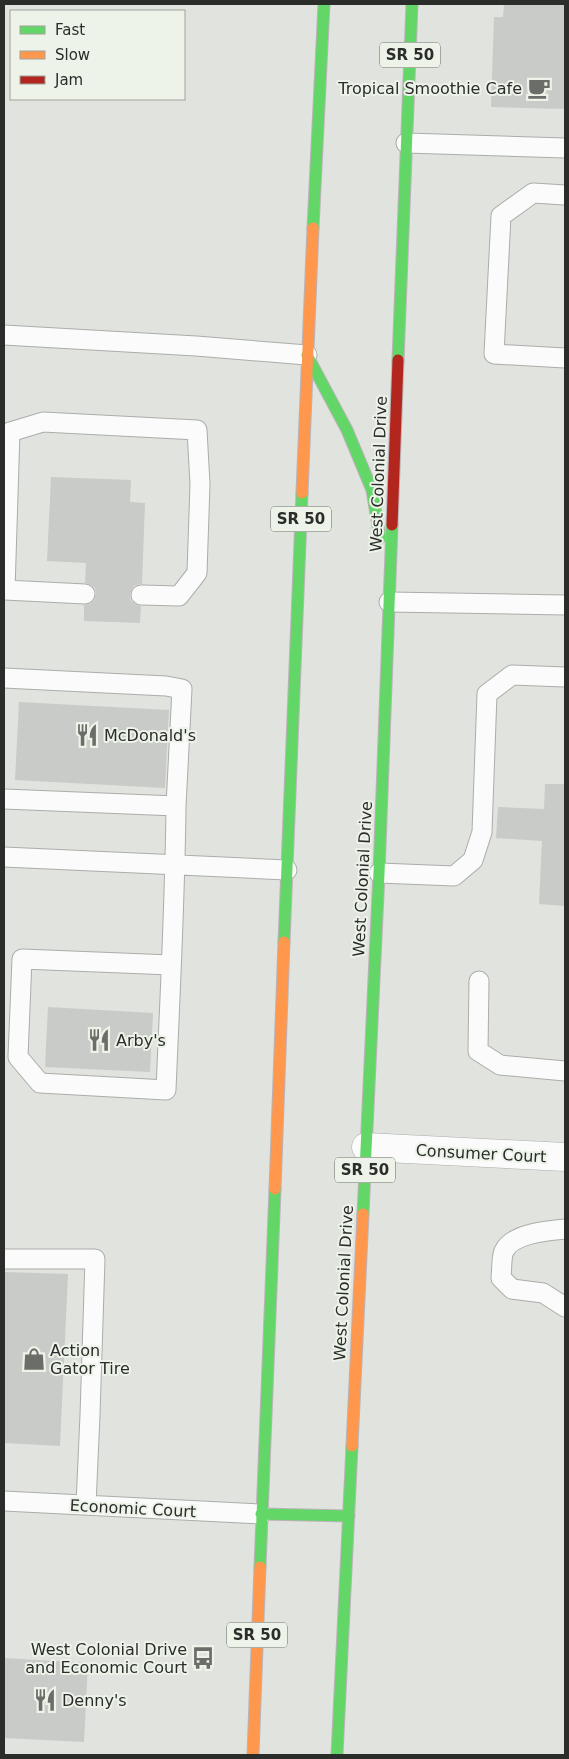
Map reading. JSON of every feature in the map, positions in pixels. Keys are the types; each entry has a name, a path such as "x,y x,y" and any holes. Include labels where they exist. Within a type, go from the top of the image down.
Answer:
{"highway":[{"name":"SR 50","path":"253,1755 307,355 324,4"},
{"name":"West Colonial Drive","path":"338,1755 379,873 412,4"},
{"path":"307,355 347,430 372,490 389,602"},
{"path":"261,1514 348,1516"}],"street":[{"name":"Consumer Court","path":"366,1147 565,1157"}],"lane":[{"path":"406,143 565,148"},
{"path":"565,195 533,193 501,216 494,354 565,358"},
{"path":"4,335 307,355"},
{"path":"85,594 5,590 7,432 43,422 197,430 200,484 197,573 179,596 142,594"},
{"path":"389,602 565,605"},
{"path":"379,873 454,876 473,860 482,832 487,694 512,675 565,677"},
{"path":"4,678 166,686 182,689 176,806 175,866 166,1090 40,1082 18,1057 12,1008 22,958 171,965"},
{"path":"4,799 176,806"},
{"path":"4,857 287,870"},
{"path":"479,981 478,1051 500,1065 565,1071"},
{"path":"565,1229 537,1233 512,1241 503,1252 501,1278 512,1288 543,1293 565,1307"},
{"path":"4,1259 95,1259 86,1505"},
{"name":"Economic Court","path":"4,1501 261,1514"}],"building":[{"path":"504,4 565,4 565,109 491,107 494,17 503,17"},
{"path":"51,477 131,480 130,502 145,503 142,584 135,585 130,594 131,601 141,606 140,623 84,621 84,605 90,604 96,594 95,588 85,583 86,563 47,561"},
{"path":"19,702 169,710 165,788 15,780"},
{"path":"545,784 565,784 565,906 539,904 542,841 496,838 498,807 544,809"},
{"name":"Arby's","path":"48,1007 153,1013 150,1072 45,1067"},
{"name":"Action Gator Tire","path":"4,1272 68,1274 60,1446 4,1443"},
{"name":"Denny's","path":"4,1658 88,1663 84,1742 4,1738"}],"traffic: fast":[{"path":"313,228 324,4"},
{"path":"398,360 412,4"},
{"path":"307,355 347,430 372,490 380,538"},
{"path":"284,942 302,493"},
{"path":"363,1214 379,873 392,525"},
{"path":"260,1567 275,1189"},
{"path":"337,1755 352,1446"},
{"path":"261,1514 349,1516"}],"traffic: slow":[{"path":"302,493 313,228"},
{"path":"275,1189 284,942"},
{"path":"352,1446 363,1214"},
{"path":"253,1755 260,1567"}],"traffic: jam":[{"path":"392,525 398,360"}],"place":[{"name":"Tropical Smoothie Cafe","path":"539,88"},
{"name":"McDonald's","path":"87,735"},
{"name":"Arby's","path":"99,1040"},
{"name":"Action Gator Tire","path":"34,1359"},
{"name":"West Colonial Drive and Economic Court","path":"203,1658"},
{"name":"Denny's","path":"45,1700"}]}
